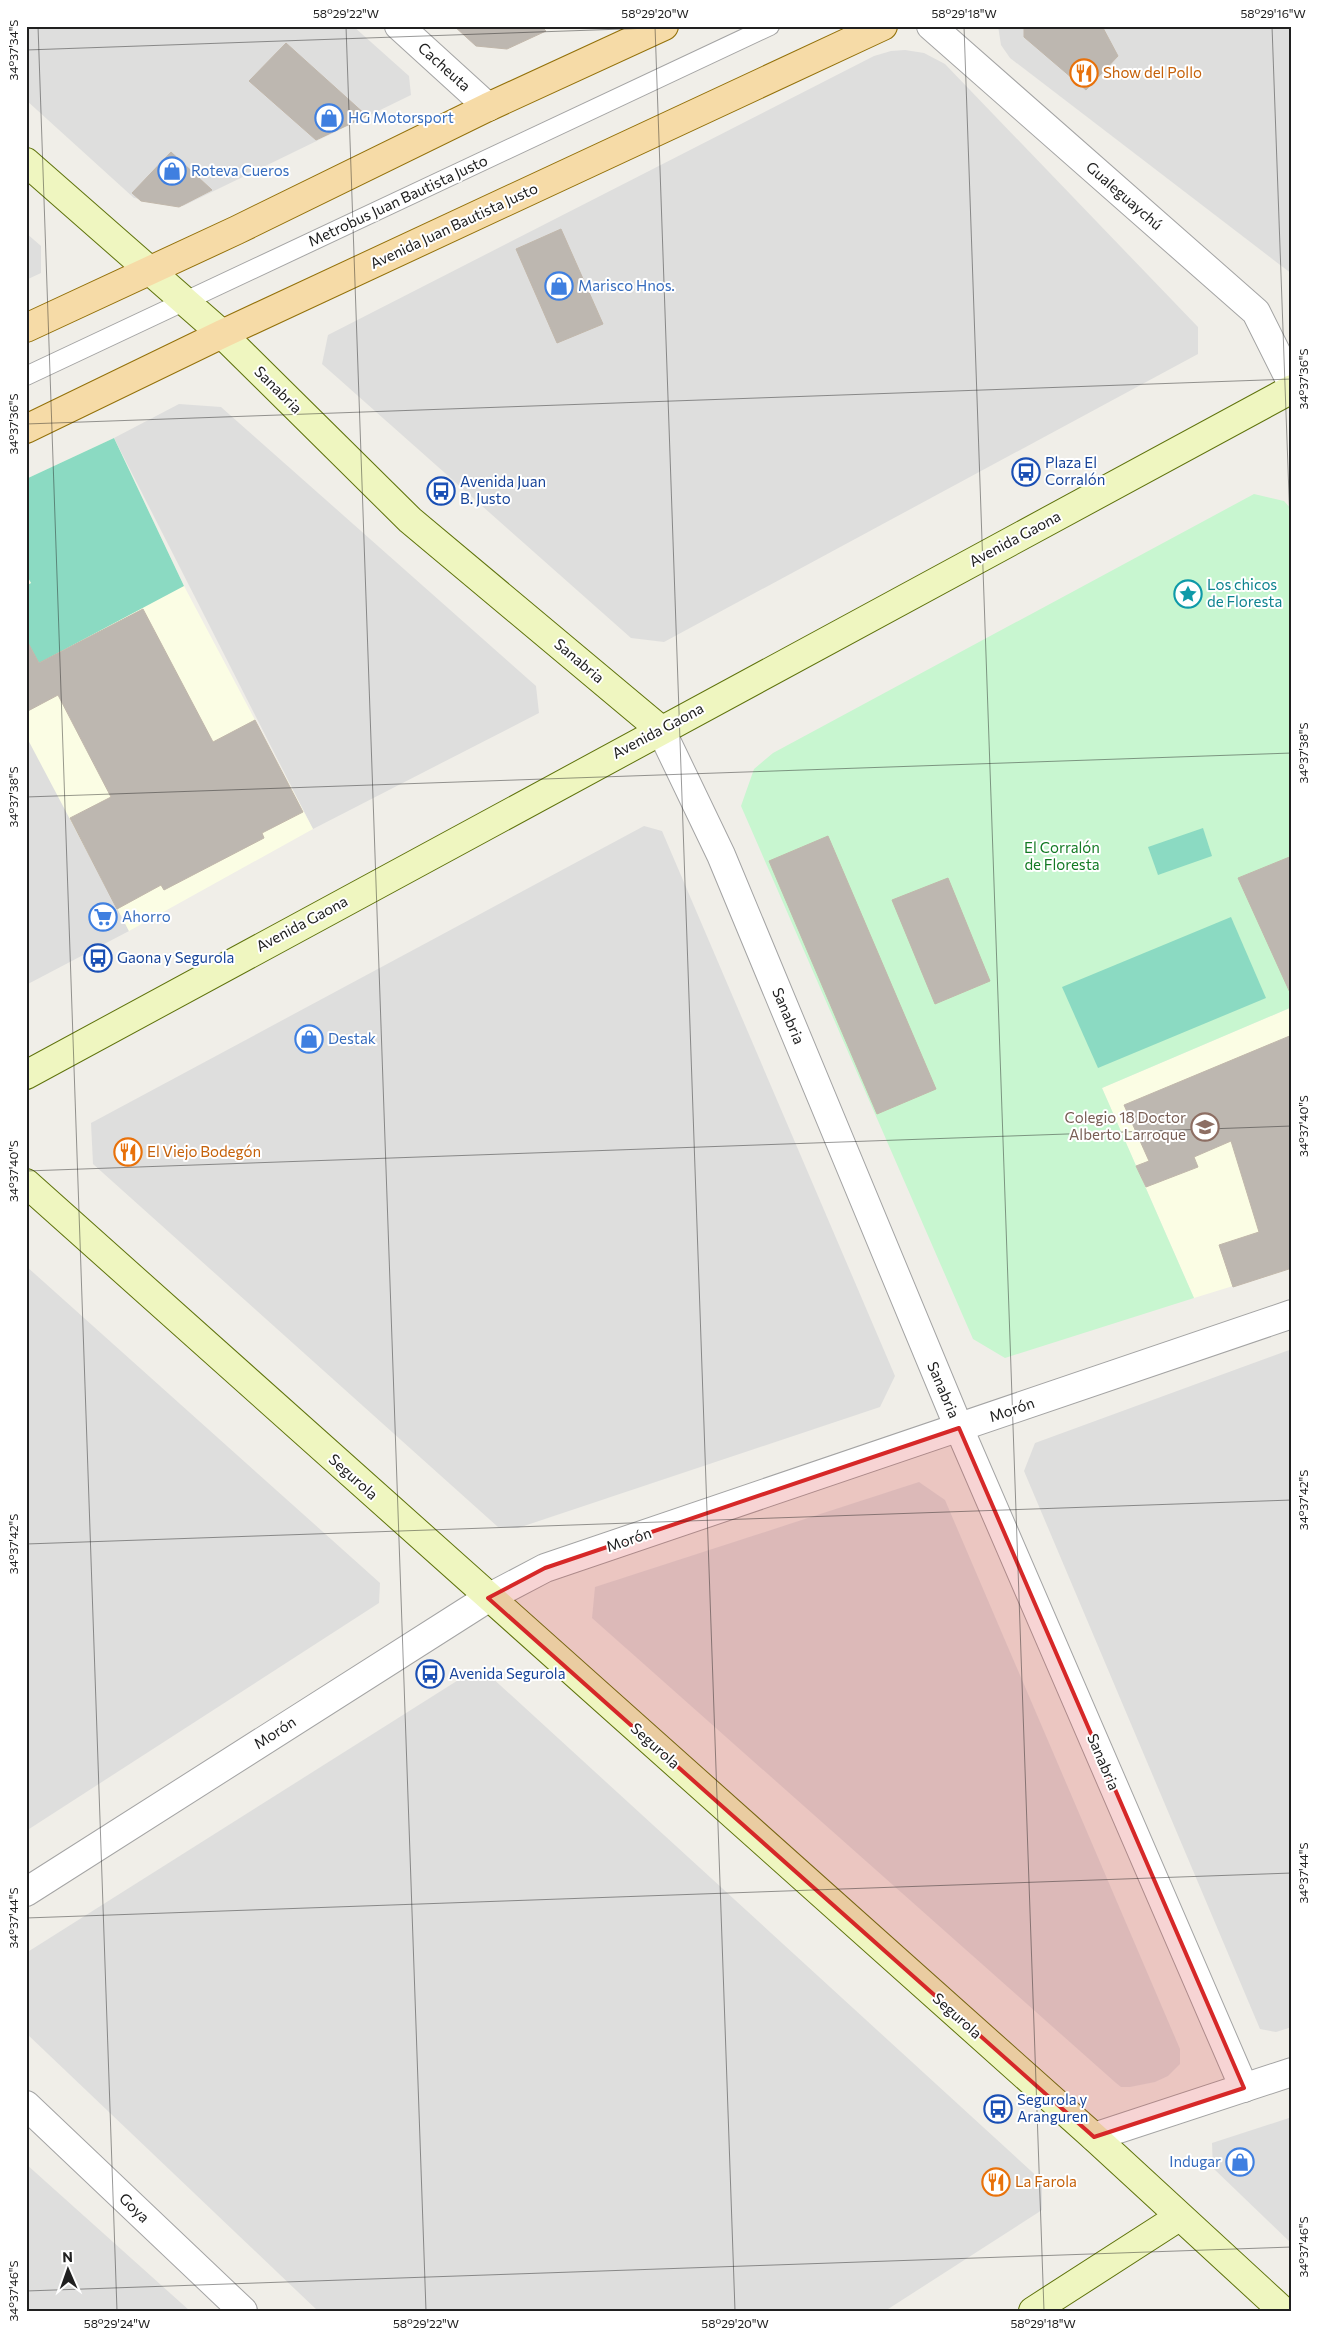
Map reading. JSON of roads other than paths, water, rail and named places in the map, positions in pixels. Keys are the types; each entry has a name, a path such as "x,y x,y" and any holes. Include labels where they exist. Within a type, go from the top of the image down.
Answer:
{"main road":[{"path":"26,328 147,270 237,230 488,107 664,26"},
{"name":"Avenida Juan Bautista Justo","path":"26,429 222,334 883,26"}],"street":[{"name":"Cacheuta","path":"399,26 488,107"},
{"name":"Gualeguaychú","path":"931,26 1256,312 1292,384"},
{"name":"Sanabria","path":"26,162 222,334 410,520 661,730 721,855 959,1428 1244,2088"},
{"name":"Avenida Gaona","path":"26,1074 1292,389"},
{"name":"Segurola","path":"26,1183 488,1598 1094,2137 1282,2311"},
{"name":"Morón","path":"26,1892 488,1598 545,1568 1292,1314"},
{"path":"1094,2137 1292,2072"},
{"name":"Goya","path":"26,2105 243,2311"},
{"path":"1033,2311 1179,2217"}],"lane":[{"name":"Metrobus Juan Bautista Justo","path":"26,376 770,26"}],"place":[{"name":"Show del Pollo","path":"1084,73"},
{"name":"HG Motorsport","path":"329,118"},
{"name":"Roteva Cueros","path":"172,171"},
{"name":"Marisco Hnos.","path":"559,286"},
{"name":"Plaza El Corralón","path":"1026,472"},
{"name":"Avenida Juan B. Justo","path":"441,491"},
{"name":"Los chicos de Floresta","path":"1188,594"},
{"name":"Ahorro","path":"103,917"},
{"name":"Gaona y Segurola","path":"98,958"},
{"name":"Destak","path":"309,1039"},
{"name":"Colegio 18 Doctor Alberto Larroque","path":"1205,1127"},
{"name":"El Viejo Bodegón","path":"128,1152"},
{"name":"Avenida Segurola","path":"430,1674"},
{"name":"Segurola y Aranguren","path":"998,2109"},
{"name":"Indugar","path":"1240,2162"},
{"name":"La Farola","path":"996,2182"}],"park label":[{"name":"El Corralón de Floresta","path":"1062,856"}]}
